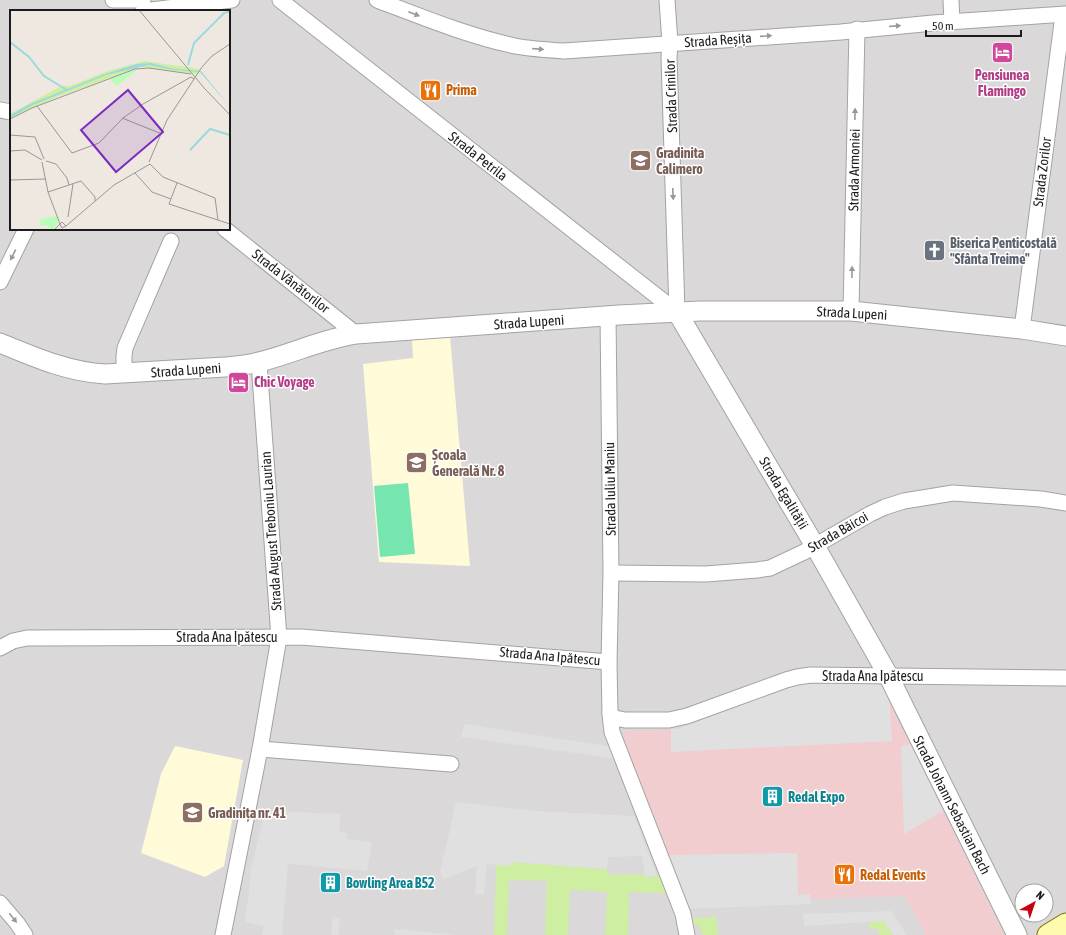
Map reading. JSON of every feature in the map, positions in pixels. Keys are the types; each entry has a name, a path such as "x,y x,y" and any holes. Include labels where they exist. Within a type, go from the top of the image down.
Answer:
{"main road":[{"path":"1048,935 1066,924"}],"street":[{"path":"113,0 143,0 142,10"},
{"path":"150,10 232,0"},
{"name":"Strada Petrila","path":"280,0 677,312"},
{"name":"Strada Reșița","path":"377,0 443,25 515,46 564,51 1065,14"},
{"name":"Strada Crinilor","path":"667,0 670,43 669,57 677,312"},
{"path":"951,0 952,22"},
{"name":"Strada Zorilor","path":"1022,329 1065,14"},
{"name":"Strada Armoniei","path":"851,311 857,29"},
{"path":"0,110 10,112"},
{"path":"0,282 26,230"},
{"name":"Strada Vânătorilor","path":"225,230 356,334"},
{"path":"124,373 125,348 171,241"},
{"name":"Strada Lupeni","path":"0,344 73,370 89,373 124,373 225,367 259,362 325,340 356,334 677,312 851,311 1022,329 1066,336"},
{"name":"Strada Egalității","path":"677,312 815,546 888,675"},
{"name":"Strada Iuliu Maniu","path":"608,316 610,573 609,662"},
{"name":"Strada August Treboniu Laurian","path":"223,935 260,749 279,638 259,362"},
{"name":"Strada Băicoi","path":"610,573 706,574 770,568 815,546 885,507 904,501 953,493 1042,499 1066,503"},
{"name":"Strada Ana Ipătescu","path":"2,643 27,638 301,637 609,662 610,714 616,718 625,720 669,720 687,716 797,677 811,675 1066,678"},
{"name":"Strada Johann Sebastian Bach","path":"888,675 1017,935"},
{"path":"610,714 612,732 683,914 687,935"},
{"path":"260,749 451,764"},
{"path":"0,903 25,935"}],"shaded area":[{"path":"0,0 1066,0 1066,935 0,935"},
{"name":"Școala Generală Nr. 8","path":"450,336 470,566 379,562 363,364 413,358 412,340"},
{"path":"881,683 1004,935 926,935 905,896 811,899 810,894 687,900 624,742 623,731 678,729 797,684"},
{"path":"881,683 889,698 892,741 671,752 671,729 678,729 797,684"},
{"path":"464,724 613,747 618,759 461,737"},
{"path":"911,744 943,811 904,834 901,746"},
{"name":"Gradinița nr. 41","path":"175,746 243,760 224,866 205,877 141,853 161,774"},
{"path":"456,802 537,811 634,816 657,876 645,877 642,856 608,857 607,869 511,862 510,866 487,864 484,895 475,894 477,866 443,880 440,872"},
{"path":"265,811 341,814 339,832 347,833 346,839 372,842 367,871 288,864 282,935 262,935 264,926 245,922 250,873"},
{"path":"797,853 798,895 810,894 811,904 687,909 687,900 669,855"},
{"path":"891,911 907,935 893,935 884,921 804,926 803,914"},
{"path":"333,916 340,918 338,935 331,935"},
{"path":"395,929 457,935 394,935"}],"green space":[{"path":"408,483 415,554 380,557 374,486"},
{"path":"510,862 607,869 608,875 645,874 645,877 659,876 666,893 629,892 628,935 605,935 607,892 570,890 568,935 545,935 547,881 509,880 507,935 494,935 496,865 510,866"},
{"path":"716,917 718,935 703,935 698,924 688,927 694,918"},
{"path":"884,921 893,935 879,935 879,929 869,929 869,922"}],"place":[{"name":"Pensiunea Flamingo","path":"1002,53"},
{"name":"Prima","path":"431,90"},
{"name":"Gradinita Calimero","path":"641,161"},
{"name":"Biserica Penticostală \"Sfânta Treime\"","path":"935,251"},
{"name":"Chic Voyage","path":"239,382"},
{"name":"Școala Generală Nr. 8","path":"416,463"},
{"name":"Redal Expo","path":"773,797"},
{"name":"Gradinița nr. 41","path":"192,813"},
{"name":"Redal Events","path":"845,875"},
{"name":"Bowling Area B52","path":"330,883"}]}
